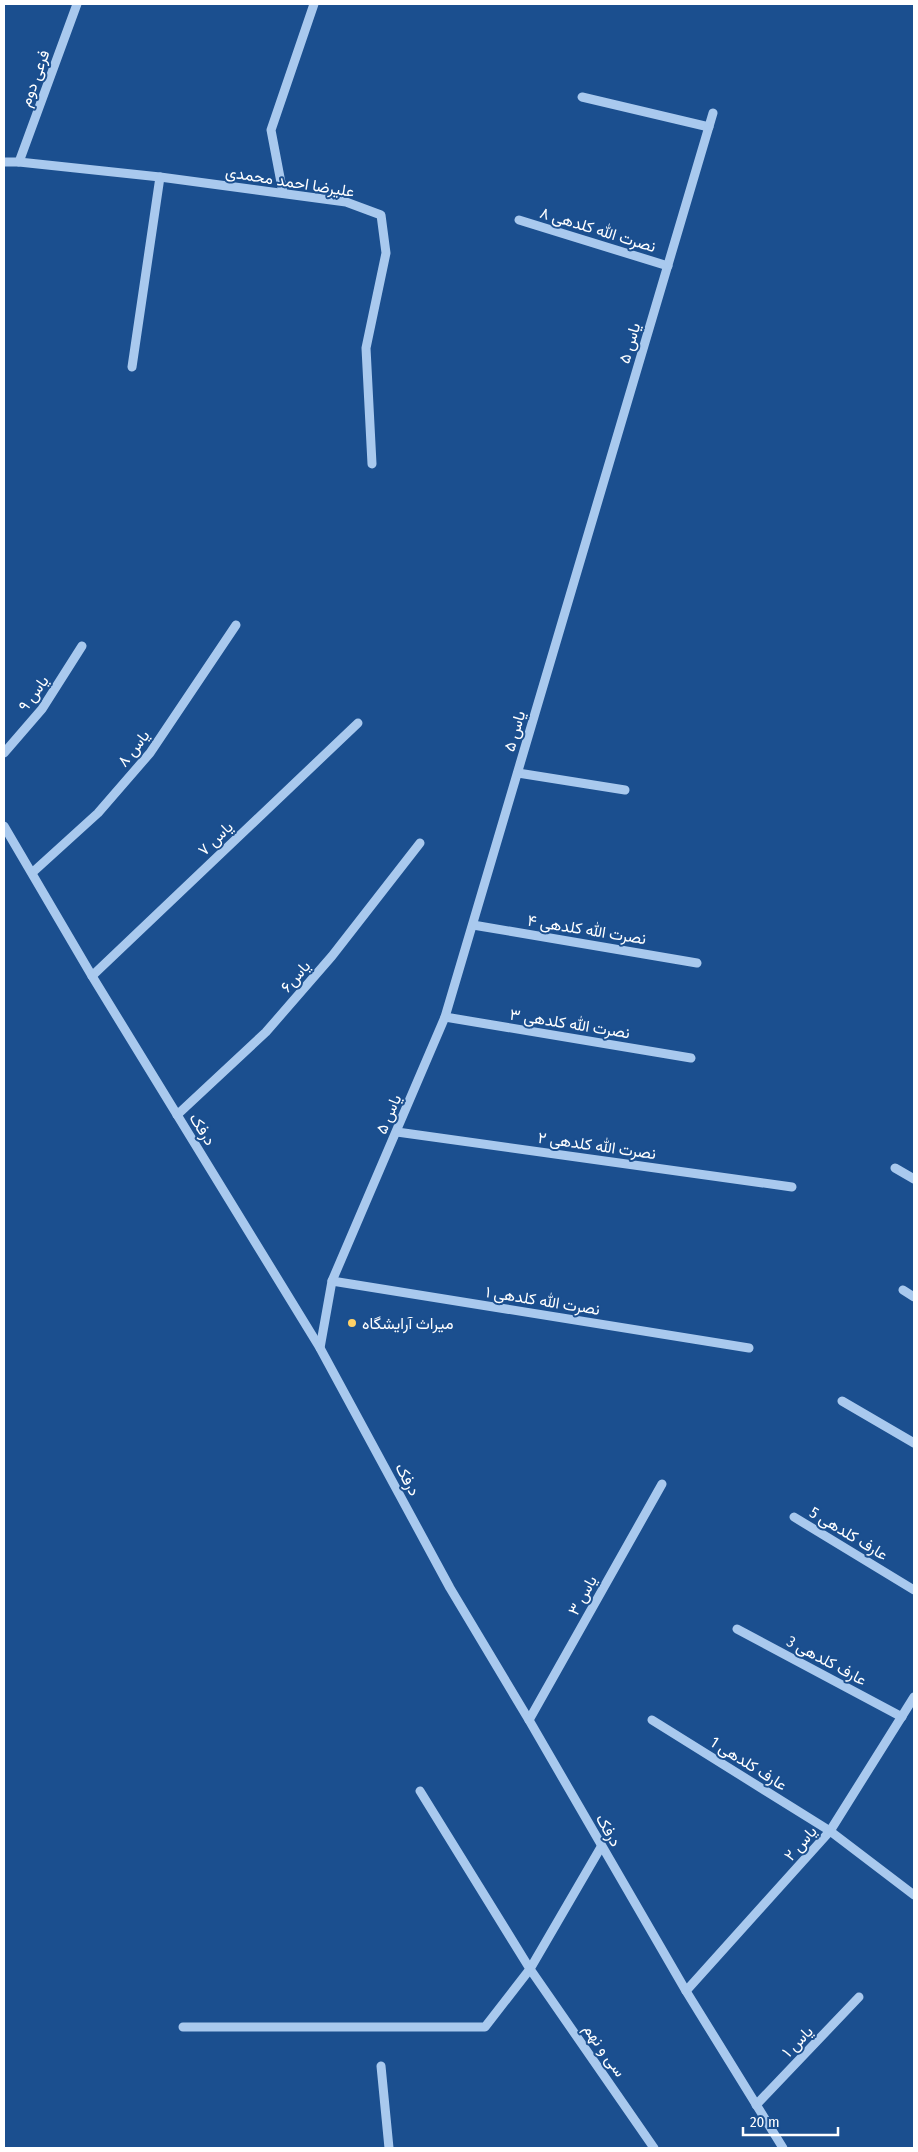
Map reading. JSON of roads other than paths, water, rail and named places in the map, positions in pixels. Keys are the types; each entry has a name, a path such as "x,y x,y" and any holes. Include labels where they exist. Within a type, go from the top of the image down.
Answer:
{"street":[{"name":"فرعی دوم","path":"19,162 77,4"},
{"path":"282,193 271,130 314,4"},
{"path":"582,97 710,127"},
{"name":"یاس ۵","path":"320,1348 332,1281 445,1017 713,113"},
{"name":"علیرضا احمد محمدی","path":"4,162 160,177 282,193 346,202 381,215 386,253 366,348 372,464"},
{"path":"132,366 160,177"},
{"name":"نصرت الله کلدهی ۸","path":"519,220 668,266"},
{"name":"یاس ۸","path":"32,872 98,813 150,753 236,625"},
{"name":"یاس ۹","path":"4,753 42,709 82,646"},
{"name":"یاس ۷","path":"92,976 358,723"},
{"path":"518,772 625,790"},
{"name":"درفک","path":"4,826 92,976 320,1348 450,1588 686,1991 783,2148"},
{"name":"یاس۶","path":"177,1115 266,1032 332,956 420,843"},
{"name":"نصرت الله کلدهی ۴","path":"473,925 697,962"},
{"name":"نصرت الله کلدهی ۳","path":"445,1017 691,1058"},
{"name":"نصرت الله کلدهی ۲","path":"397,1132 792,1187"},
{"path":"895,1168 914,1180"},
{"name":"نصرت الله کلدهی ۱","path":"332,1281 749,1348"},
{"path":"903,1290 914,1297"},
{"path":"842,1401 914,1443"},
{"name":"یاس ۳","path":"529,1720 662,1484"},
{"name":"عارف کلدهی 5","path":"794,1517 914,1590"},
{"name":"عارف کلدهی 3","path":"737,1629 902,1717"},
{"name":"یاس ۲","path":"686,1991 830,1831 914,1697"},
{"name":"عارف کلدهی 1","path":"652,1720 830,1831 914,1895"},
{"name":"سی و نهم","path":"420,1791 530,1969 654,2148"},
{"path":"183,2027 485,2027 530,1969 601,1847"},
{"name":"یاس ۱","path":"756,2105 859,1997"},
{"path":"381,2066 388,2148"}],"place":[{"name":"میراث آرایشگاه","path":"352,1323"}]}
